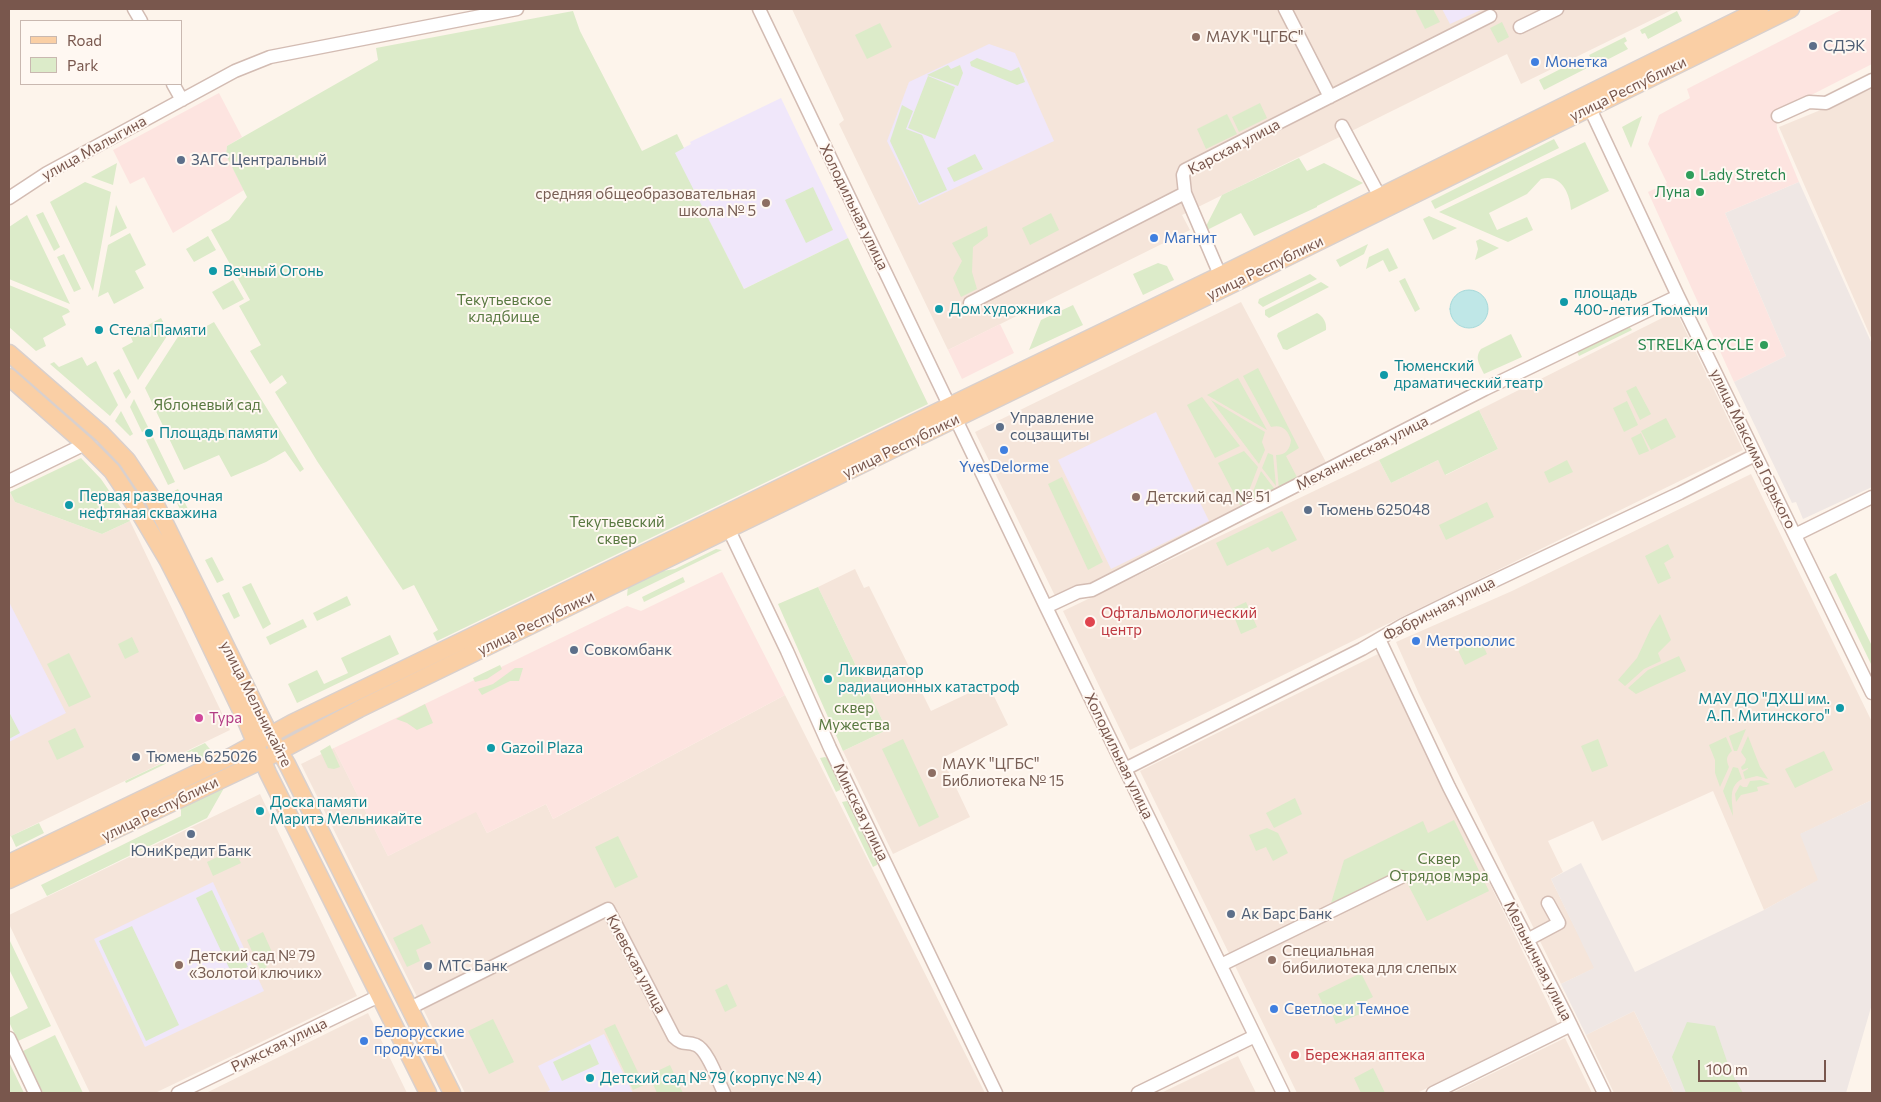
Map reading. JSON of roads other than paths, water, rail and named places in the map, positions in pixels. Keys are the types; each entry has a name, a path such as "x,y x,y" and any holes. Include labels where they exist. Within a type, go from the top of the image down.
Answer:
{"main road":[{"name":"улица Республики","path":"9,863 232,756 292,723 952,412 1586,102 1760,9"},
{"name":"улица Республики","path":"9,880 263,760 359,708 729,530 952,412 1220,275 1380,197 1791,9"},
{"name":"улица Мельникайте","path":"9,353 102,434 128,460 153,499 270,735 452,1093"},
{"name":"улица Мельникайте","path":"9,377 85,444 112,471 168,561 263,760 428,1093"}],"street":[{"path":"134,9 140,20"},
{"name":"улица Малыгина","path":"9,198 47,173 235,71 270,57 328,44 517,9"},
{"name":"Холодильная улица","path":"759,9 1046,608 1283,1093"},
{"path":"1285,9 1330,97"},
{"path":"1520,27 1557,9"},
{"name":"Карская улица","path":"970,303 1185,193 1183,174 1185,170 1490,16"},
{"path":"1778,116 1808,102 1826,103 1872,80"},
{"path":"174,85 185,99"},
{"name":"улица Максима Горького","path":"1586,102 1678,296 1872,694"},
{"path":"1342,126 1380,197"},
{"path":"1185,193 1192,214 1220,275"},
{"name":"Механическая улица","path":"1046,608 1078,592 1092,590 1485,389 1678,296"},
{"path":"9,481 85,444"},
{"name":"Фабричная улица","path":"1125,769 1460,597 1680,493 1755,455"},
{"path":"1795,535 1872,498"},
{"name":"Минская улица","path":"729,530 787,651 833,755 996,1093"},
{"name":"Мельничная улица","path":"1379,640 1449,787 1604,1093"},
{"path":"1220,965 1401,877"},
{"path":"1527,940 1559,924 1548,903"},
{"name":"Киевская улица","path":"410,1008 608,909 674,1037 681,1044 696,1045 704,1052 724,1093"},
{"name":"Рижская улица","path":"178,1093 379,996"},
{"path":"1433,1093 1571,1025"},
{"path":"1138,1093 1255,1036"},
{"path":"9,1038 35,1093"}],"water":[{"path":"1469,290 1483,295 1488,309 1483,323 1469,328 1455,323 1450,309 1455,295"}],"place":[{"name":"МАУК \"ЦГБС\"","path":"1196,37"},
{"name":"СДЭК","path":"1813,46"},
{"name":"Монетка","path":"1535,62"},
{"name":"ЗАГС Центральный","path":"181,160"},
{"name":"Lady Stretch","path":"1690,175"},
{"name":"Луна","path":"1700,192"},
{"name":"средняя общеобразовательная школа № 5","path":"766,203"},
{"name":"Магнит","path":"1154,238"},
{"name":"Вечный Огонь","path":"213,271"},
{"name":"площадь 400-летия Тюмени","path":"1564,302"},
{"name":"Дом художника","path":"939,309"},
{"name":"Стела Памяти","path":"99,330"},
{"name":"STRELKA CYCLE","path":"1764,345"},
{"name":"Тюменский драматический театр","path":"1384,375"},
{"name":"Управление соцзащиты","path":"1000,427"},
{"name":"Площадь памяти","path":"149,433"},
{"name":"YvesDelorme","path":"1004,450"},
{"name":"Детский сад № 51","path":"1136,497"},
{"name":"Первая разведочная нефтяная скважина","path":"69,505"},
{"name":"Тюмень 625048","path":"1308,510"},
{"name":"Офтальмологический центр","path":"1090,622"},
{"name":"Метрополис","path":"1416,641"},
{"name":"Совкомбанк","path":"574,650"},
{"name":"Ликвидатор радиационных катастроф","path":"828,679"},
{"name":"МАУ ДО \"ДХШ им. А.П. Митинского\"","path":"1840,708"},
{"name":"Тура","path":"199,718"},
{"name":"Gazoil Plaza","path":"491,748"},
{"name":"Тюмень 625026","path":"136,757"},
{"name":"МАУК \"ЦГБС\" Библиотека № 15","path":"932,773"},
{"name":"Доска памяти Маритэ Мельникайте","path":"260,811"},
{"name":"ЮниКредит Банк","path":"191,834"},
{"name":"Ак Барс Банк","path":"1231,914"},
{"name":"Специальная бибилиотека для слепых","path":"1272,960"},
{"name":"Детский сад № 79 «Золотой ключик»","path":"179,965"},
{"name":"МТС Банк","path":"428,966"},
{"name":"Светлое и Темное","path":"1274,1009"},
{"name":"Белорусские продукты","path":"364,1041"},
{"name":"Бережная аптека","path":"1295,1055"},
{"name":"Детский сад № 79 (корпус № 4)","path":"590,1078"}],"park label":[{"name":"Текутьевское кладбище","path":"504,308"},
{"name":"Яблоневый сад","path":"207,405"},
{"name":"Текутьевский сквер","path":"617,530"},
{"name":"сквер Мужества","path":"854,716"},
{"name":"Сквер Отрядов мэра","path":"1439,868"}]}
